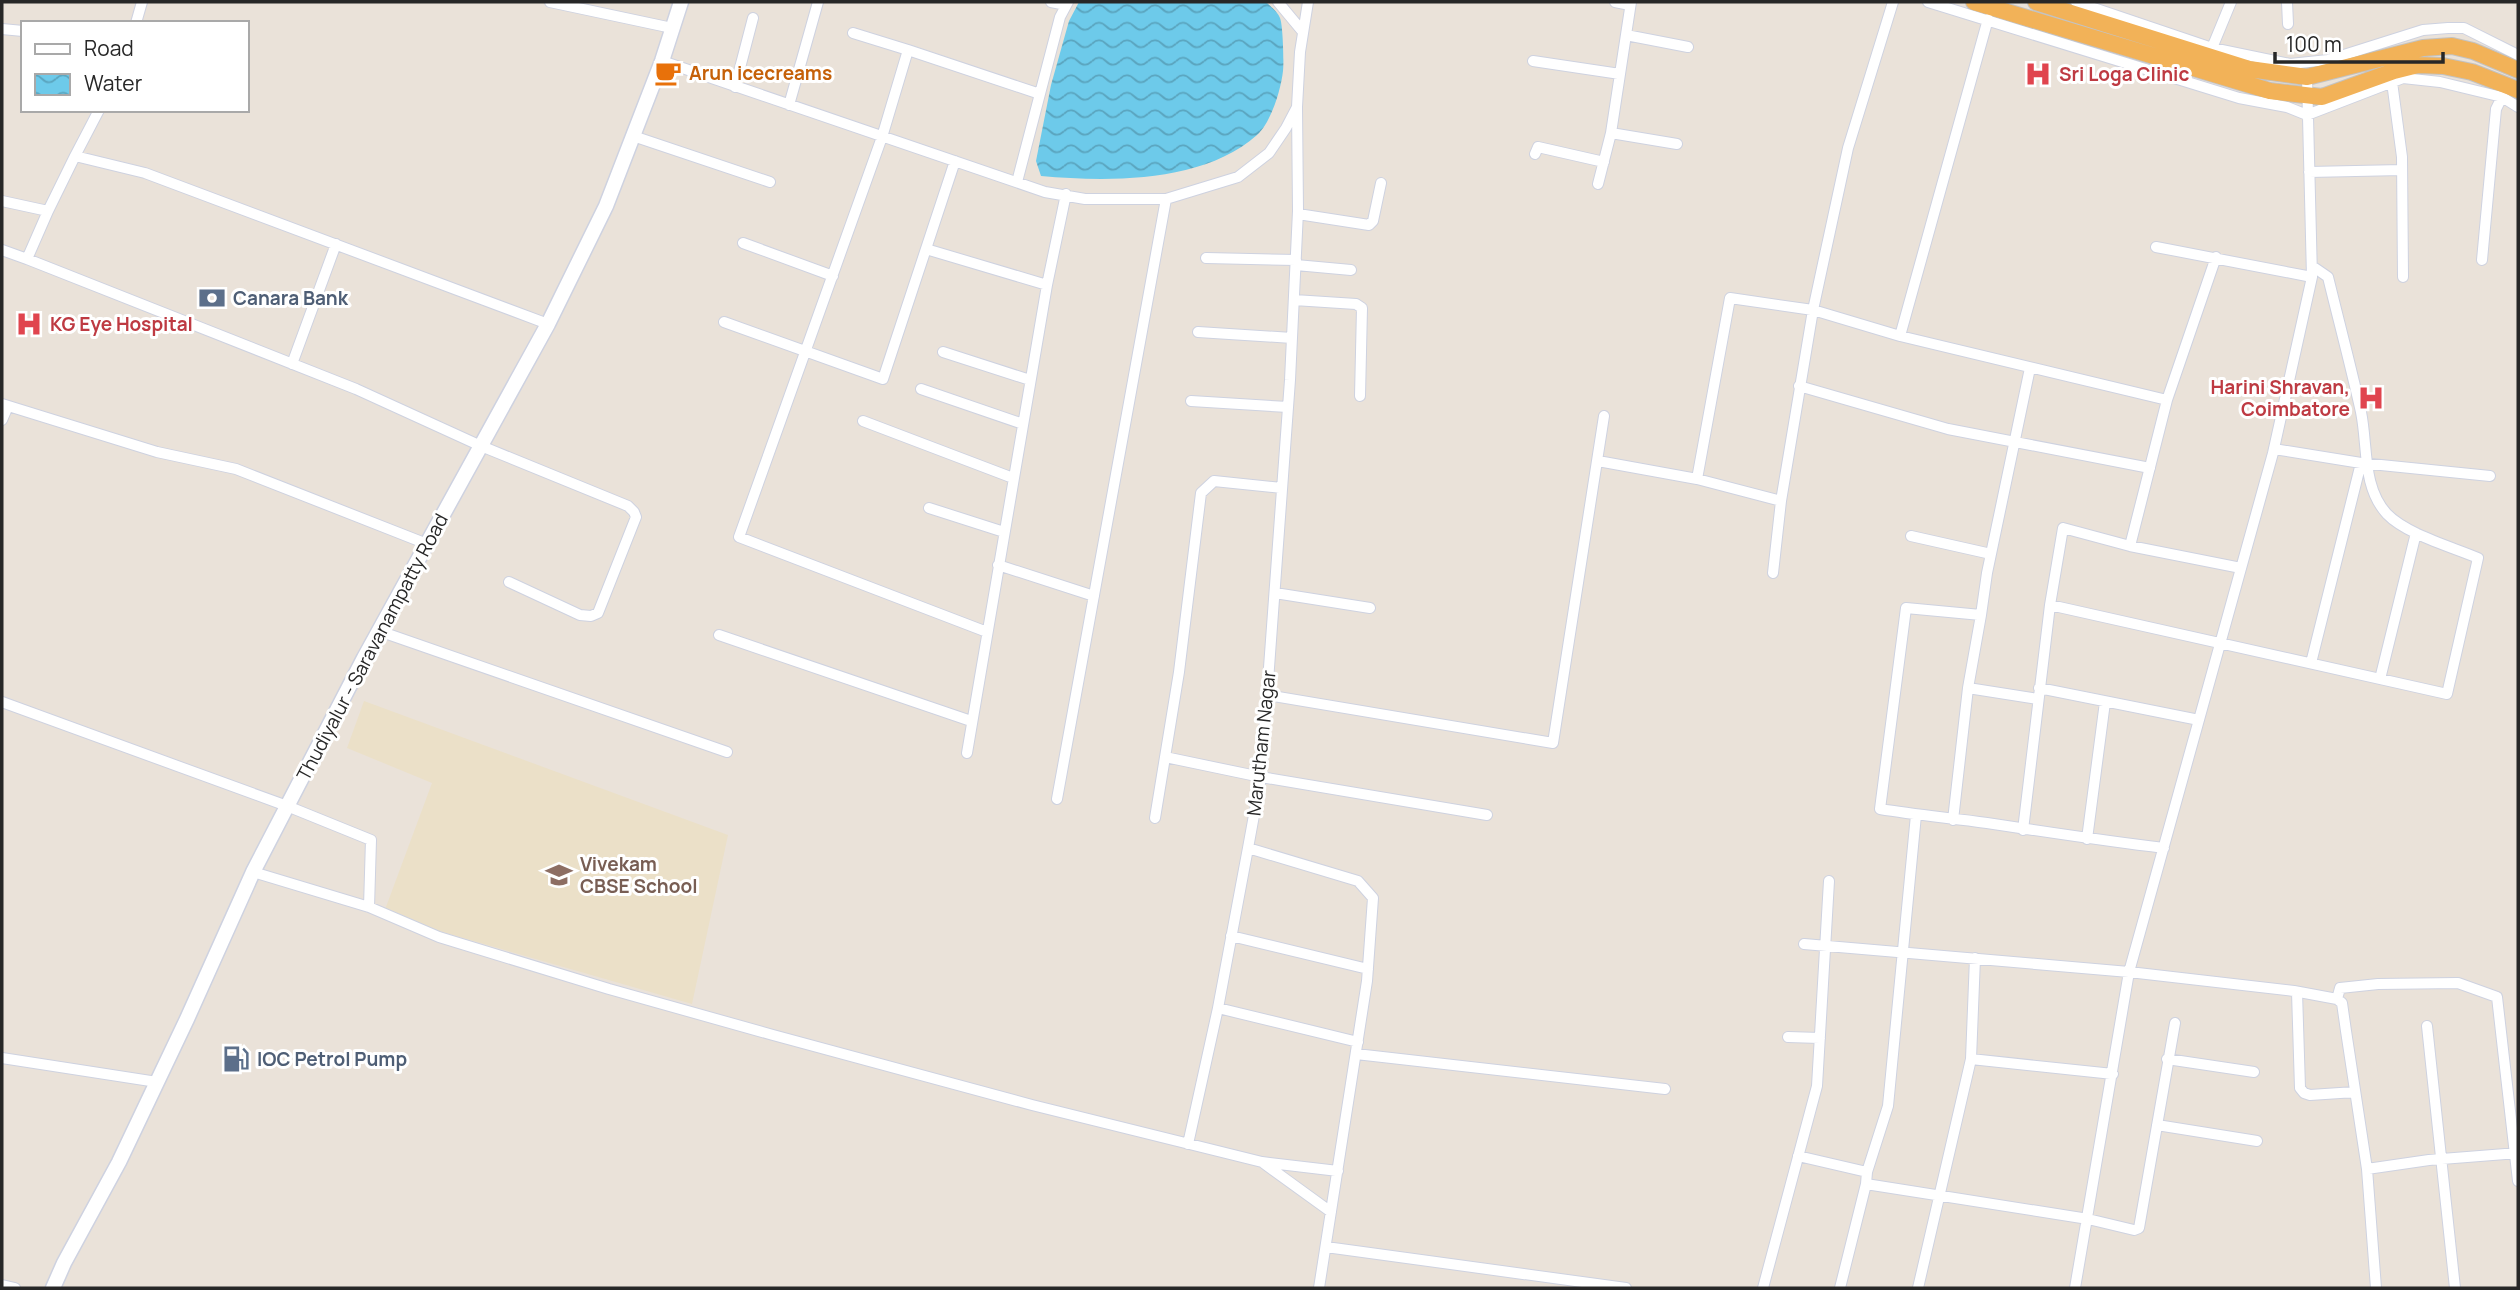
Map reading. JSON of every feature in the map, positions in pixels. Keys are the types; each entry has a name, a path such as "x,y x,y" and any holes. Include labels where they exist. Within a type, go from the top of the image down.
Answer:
{"highway":[{"path":"1973,2 2270,91 2322,97 2418,65 2443,66 2472,72 2518,90"},
{"path":"2036,2 2249,69 2307,77 2423,48 2452,46 2473,51 2518,70"}],"main road":[{"name":"Thudiyalur - Saravanampatty Road","path":"54,1288 64,1263 119,1162 253,872 379,631 548,324 606,206 662,61 681,2"}],"street":[{"path":"137,21 142,2"},
{"path":"550,2 672,28"},
{"path":"789,105 818,2"},
{"path":"1017,182 1060,17 1067,4 1051,2"},
{"path":"1278,2 1303,32"},
{"name":"Marutham Nagar","path":"1188,1144 1218,1008 1261,777 1292,338 1298,214 1297,107 1308,2"},
{"path":"1598,184 1611,133 1631,3 1615,2"},
{"path":"1773,573 1781,501 1813,310 1848,148 1893,2"},
{"path":"1928,2 2239,98 2287,107 2307,115 2403,78 2440,82 2502,97 2518,107"},
{"path":"2077,2 2212,48 2259,60 2290,64 2310,63 2358,53 2423,30 2448,28 2464,28 2518,55"},
{"path":"2212,48 2231,2"},
{"path":"2287,2 2288,24"},
{"path":"735,87 753,18"},
{"path":"1900,336 1988,19"},
{"path":"2,29 21,31"},
{"path":"853,33 1040,94"},
{"path":"1626,35 1688,47"},
{"path":"908,50 882,137 739,537 987,632"},
{"path":"662,61 1045,192 1085,199 1166,199 1238,177 1269,153 1297,107"},
{"path":"1533,61 1620,74"},
{"path":"2075,1288 2130,972 2274,449 2312,277 2307,77"},
{"path":"2392,82 2402,170 2403,277"},
{"path":"2482,260 2496,109 2502,97"},
{"path":"27,259 98,112"},
{"path":"1611,133 1678,144"},
{"path":"633,136 770,182"},
{"path":"1535,154 1538,147 1604,162"},
{"path":"75,156 145,173 548,324"},
{"path":"724,321 883,380 955,161"},
{"path":"2309,172 2402,170"},
{"path":"1298,214 1369,225 1373,221 1381,183"},
{"path":"967,753 1030,380 1066,194"},
{"path":"1057,799 1166,199"},
{"path":"2,201 48,211"},
{"path":"743,243 832,276"},
{"path":"292,364 336,244"},
{"path":"2156,247 2312,277"},
{"path":"926,249 1047,285"},
{"path":"2,250 356,389 481,446 628,506 634,512 636,517 598,613 591,616 580,614 509,582"},
{"path":"2130,546 2167,400 2216,257"},
{"path":"1206,258 1296,263 1351,270"},
{"path":"2050,605 2447,694 2478,558 2416,533 2389,517 2380,506 2364,463 2362,415 2328,277 2312,266"},
{"path":"1697,479 1730,298 1813,310 1900,336 2167,400"},
{"path":"1294,300 1356,304 1362,308 1360,396"},
{"path":"1198,332 1292,338"},
{"path":"943,352 1030,380"},
{"path":"1953,820 1968,688 2030,368"},
{"path":"1799,386 1948,429 2150,468"},
{"path":"921,389 1023,424"},
{"path":"1191,401 1288,407"},
{"path":"2,420 5,405 157,452 236,468 427,544"},
{"path":"1267,695 1553,743 1604,415"},
{"path":"863,421 1013,478"},
{"path":"2274,449 2364,463 2490,476"},
{"path":"1598,461 1697,479 1781,501"},
{"path":"2311,663 2364,463"},
{"path":"1156,818 1179,672 1201,493 1214,481 1282,488"},
{"path":"929,508 1004,532"},
{"path":"2023,830 2050,605 2063,528 2130,546 2241,568"},
{"path":"2380,679 2416,533"},
{"path":"1911,536 1992,554"},
{"path":"999,565 1094,596"},
{"path":"1275,593 1370,608"},
{"path":"1982,615 1906,608 1880,809 2164,848"},
{"path":"379,631 727,752"},
{"path":"719,635 971,721"},
{"path":"1968,688 2039,693 2105,702 2199,720"},
{"path":"2,702 287,806 371,840 369,907"},
{"path":"2087,839 2105,702"},
{"path":"1165,757 1261,777 1487,815"},
{"path":"1840,1288 1867,1172 1888,1106 1916,815"},
{"path":"1248,848 1358,881 1373,898 1368,970 1319,1288"},
{"path":"253,872 369,907 439,937 608,989 1032,1105 1188,1144 1262,1162 1338,1171"},
{"path":"1763,1288 1817,1086 1829,881"},
{"path":"1231,936 1368,970"},
{"path":"1804,944 2130,972 2337,999 2342,1003 2367,1169 2376,1288"},
{"path":"1918,1288 1971,1059 1975,958"},
{"path":"2337,999 2340,988 2445,983 2458,983 2497,997 2518,1181"},
{"path":"2297,992 2300,1088 2304,1093 2311,1094 2355,1091"},
{"path":"1218,1008 1358,1042"},
{"path":"1866,1184 2088,1219 2134,1230 2139,1228 2175,1023"},
{"path":"2427,1026 2455,1288"},
{"path":"1788,1037 1820,1038"},
{"path":"1356,1054 1665,1089"},
{"path":"2,1058 157,1082"},
{"path":"1971,1059 2113,1074"},
{"path":"2167,1059 2254,1072"},
{"path":"2157,1125 2257,1141"},
{"path":"2367,1169 2516,1153"},
{"path":"1798,1156 1867,1172"},
{"path":"1262,1162 1331,1212"},
{"path":"1326,1247 1626,1288"},
{"path":"2,1285 15,1288"}],"shaded area":[{"name":"Vivekam CBSE School","path":"364,701 728,835 692,1004 383,915 432,783 347,748"}],"water":[{"path":"1079,2 1266,2 1280,18 1283,67 1274,105 1262,130 1235,151 1183,171 1125,178 1041,176 1036,161 1051,85 1069,21"}],"place":[{"name":"Arun icecreams","path":"668,73"},
{"name":"Sri Loga Clinic","path":"2038,74"},
{"name":"Canara Bank","path":"212,298"},
{"name":"KG Eye Hospital","path":"29,324"},
{"name":"Harini Shravan, Coimbatore","path":"2371,398"},
{"name":"Vivekam CBSE School","path":"559,875"},
{"name":"IOC Petrol Pump","path":"236,1059"}]}
